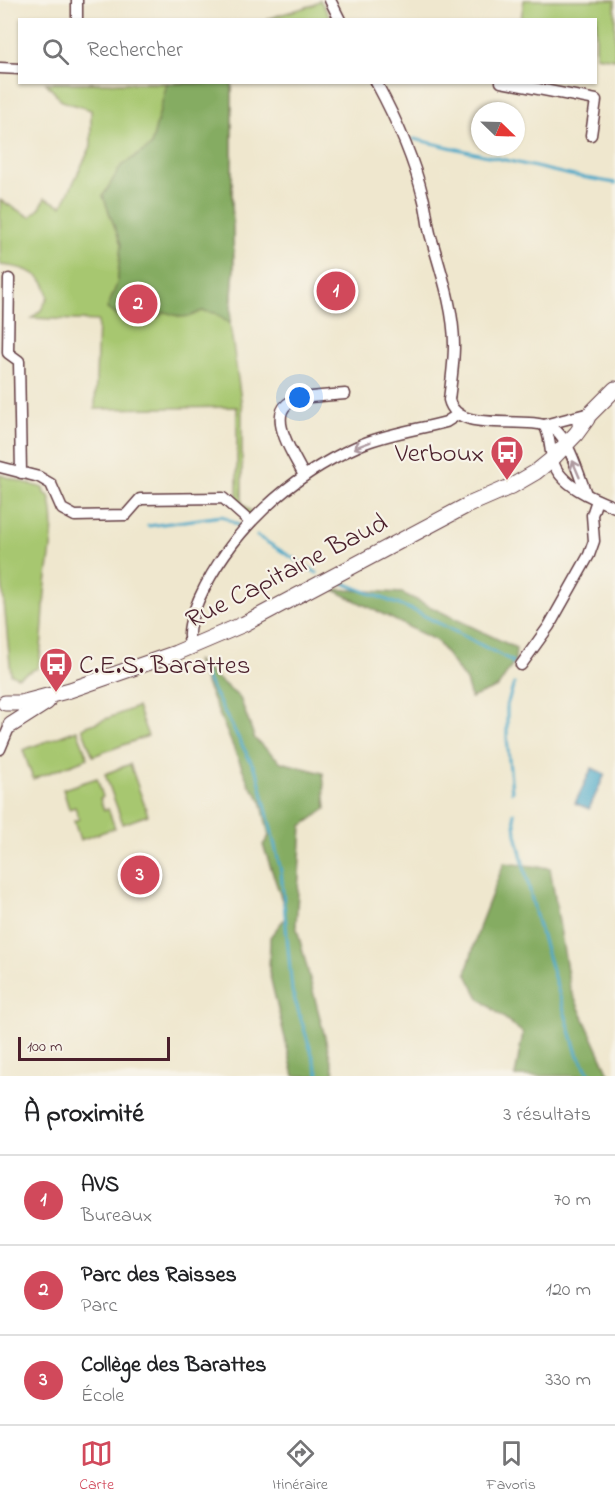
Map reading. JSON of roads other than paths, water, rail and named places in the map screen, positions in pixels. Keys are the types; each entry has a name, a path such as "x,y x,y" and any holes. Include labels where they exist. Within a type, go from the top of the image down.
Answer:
{"main road":[{"name":"Rue Capitaine Baud","path":"2,699 21,703 70,690 191,647 254,618 485,496 512,486 536,472 615,389"},
{"name":"Rue Capitaine Baud","path":"6,731 28,713 70,690"},
{"path":"2,699 12,716 6,731"}],"street":[{"path":"77,0 77,18"},
{"path":"330,0 339,18"},
{"path":"0,68 18,69"},
{"path":"376,84 397,122 423,197 451,315 454,344 449,400 452,409 457,415 474,420 543,425 555,429 566,441 586,494"},
{"path":"512,84 596,100 591,135"},
{"path":"9,279 8,353 20,361 21,472"},
{"path":"304,476 280,427 282,410 289,403 302,398 345,394"},
{"path":"191,647 190,625 205,586 216,566 253,519 304,476 359,445 446,422 457,415"},
{"path":"543,425 591,415"},
{"path":"543,425 550,440 554,466 573,487 615,507"},
{"path":"0,467 39,477 51,484 62,509 75,516 126,515 140,499 223,498 253,519"},
{"path":"521,665 549,626 589,555 594,542 592,515 597,500"},
{"path":"0,749 6,731"}],"water":[{"path":"592,768 605,774 589,809 575,803"}],"waterway":[{"path":"414,139 570,175 615,183"},
{"path":"148,526 222,516 238,525"},
{"path":"257,536 317,573"},
{"path":"341,582 415,611 512,663"},
{"path":"201,668 258,775 281,871 292,991 319,1076"},
{"path":"512,792 507,738 507,705 514,684"},
{"path":"514,813 516,834 536,916 577,1054 591,1076"}],"place":[{"name":"AVS","path":"336,291"},
{"name":"Parc des Raisses","path":"138,304"},
{"name":"Verboux","path":"507,481"},
{"name":"C.E.S. Barattes","path":"56,693"},
{"name":"Collège des Barattes","path":"140,875"}]}
